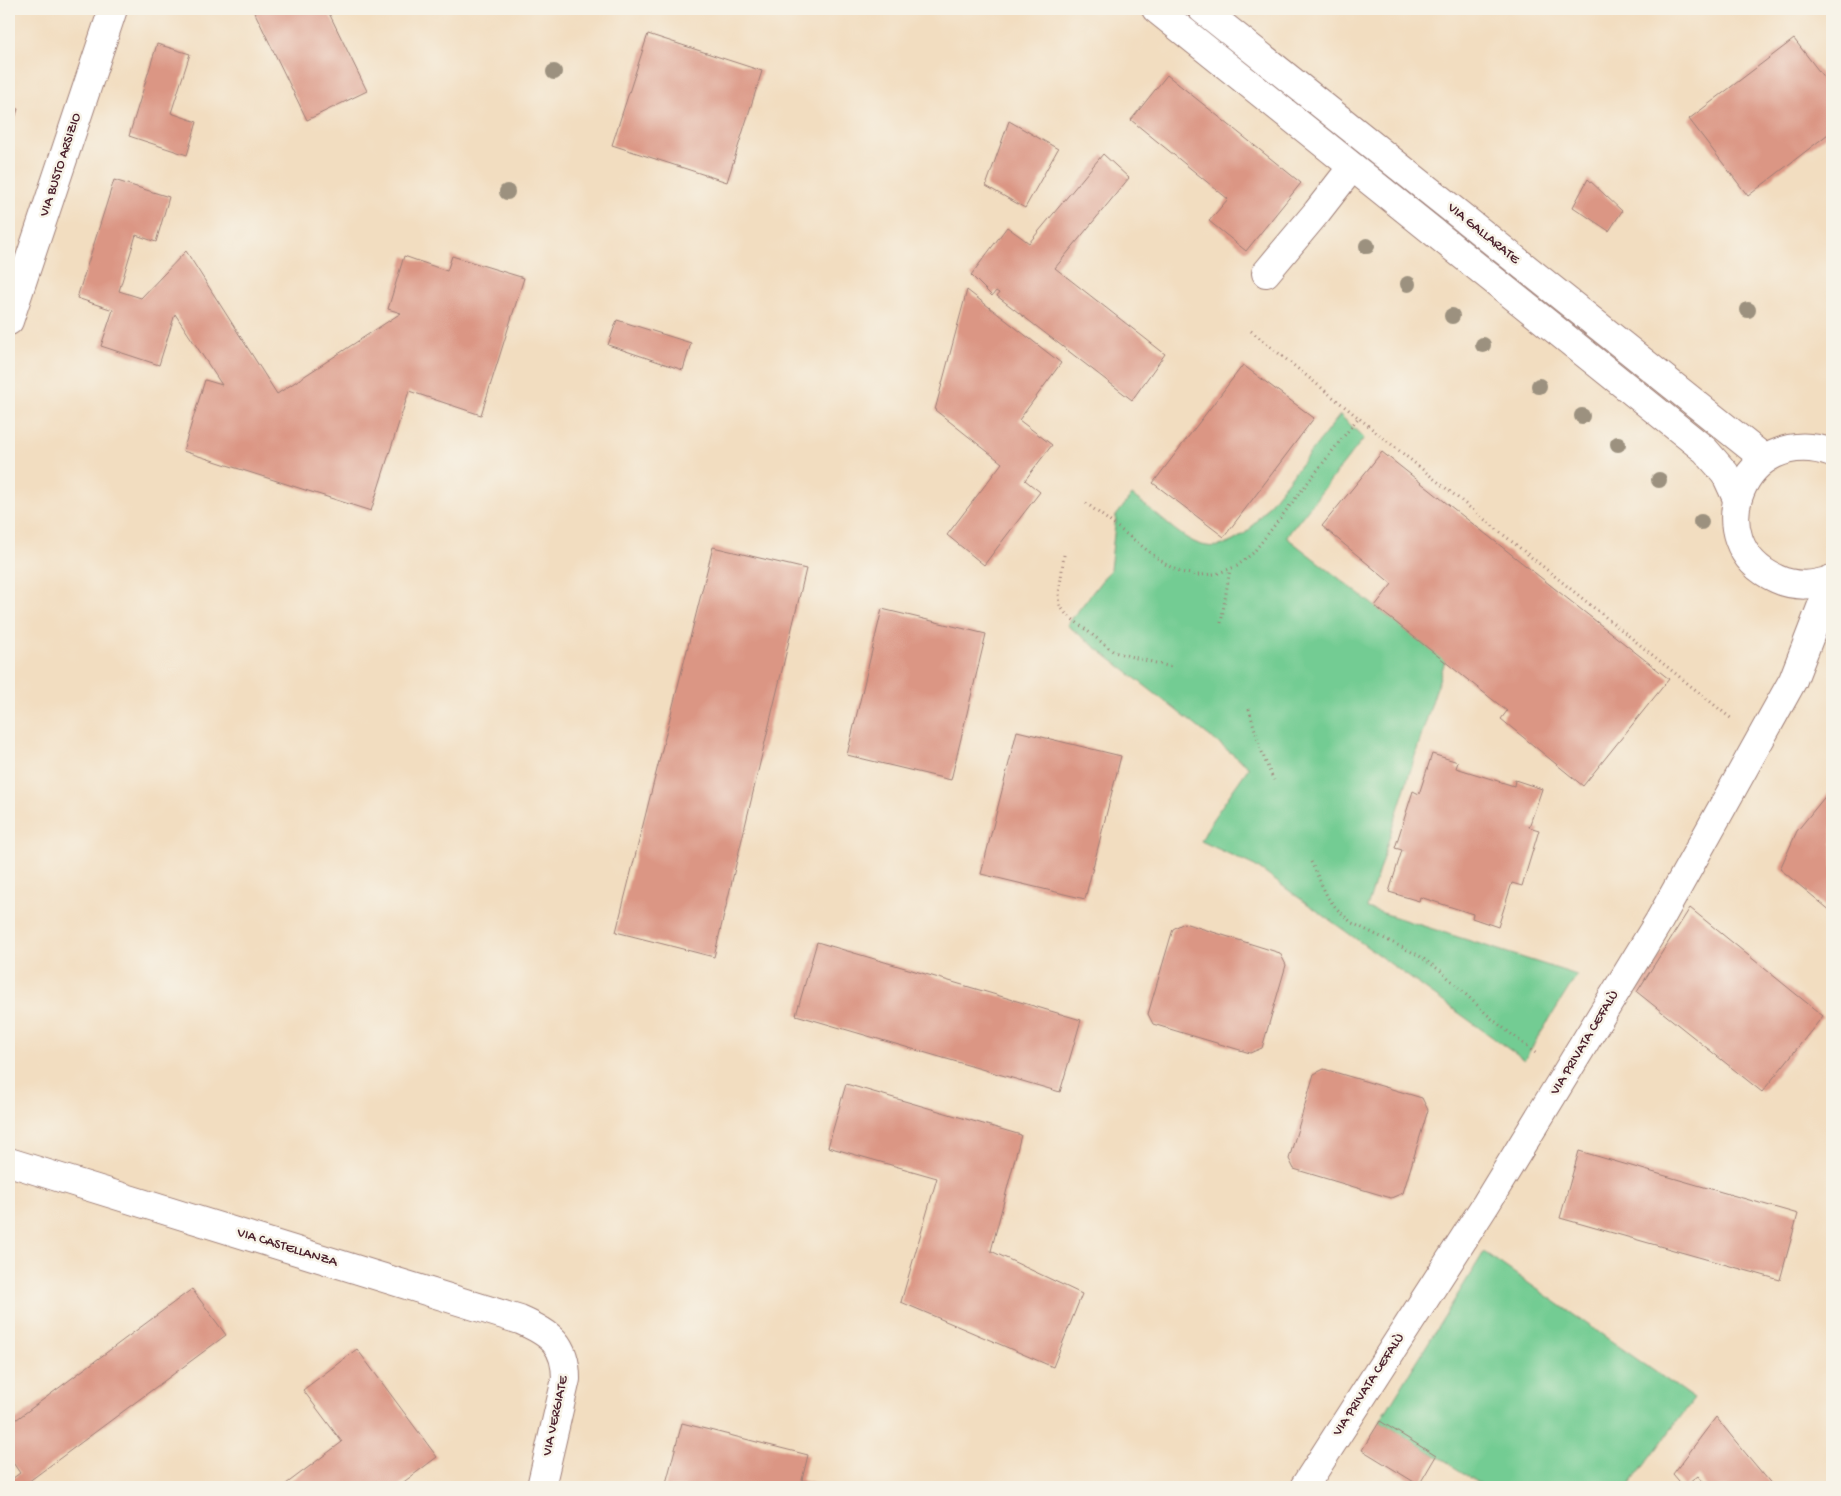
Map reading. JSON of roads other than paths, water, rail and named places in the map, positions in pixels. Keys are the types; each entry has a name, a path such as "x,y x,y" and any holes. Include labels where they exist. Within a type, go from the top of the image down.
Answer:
{"street":[{"name":"VIA BUSTO ARSIZIO","path":"9,321 113,9"},
{"path":"1156,9 1705,450 1725,473 1737,499"},
{"name":"VIA GALLARATE","path":"1202,9 1765,460"},
{"path":"1266,273 1317,212 1352,166"},
{"path":"1832,453 1816,448 1799,447 1782,450 1765,460 1754,468 1744,483 1737,499 1735,515 1740,541 1753,562 1766,574 1781,581 1798,585 1815,584 1832,579"},
{"name":"VIA PRIVATA CEFALÙ","path":"1304,1487 1486,1204 1659,921 1793,680 1832,579"},
{"name":"VIA CASTELLANZA","path":"9,1162 520,1320 544,1332 558,1346"},
{"name":"VIA VERGIATE","path":"541,1487 566,1379 566,1366 558,1346"}]}
